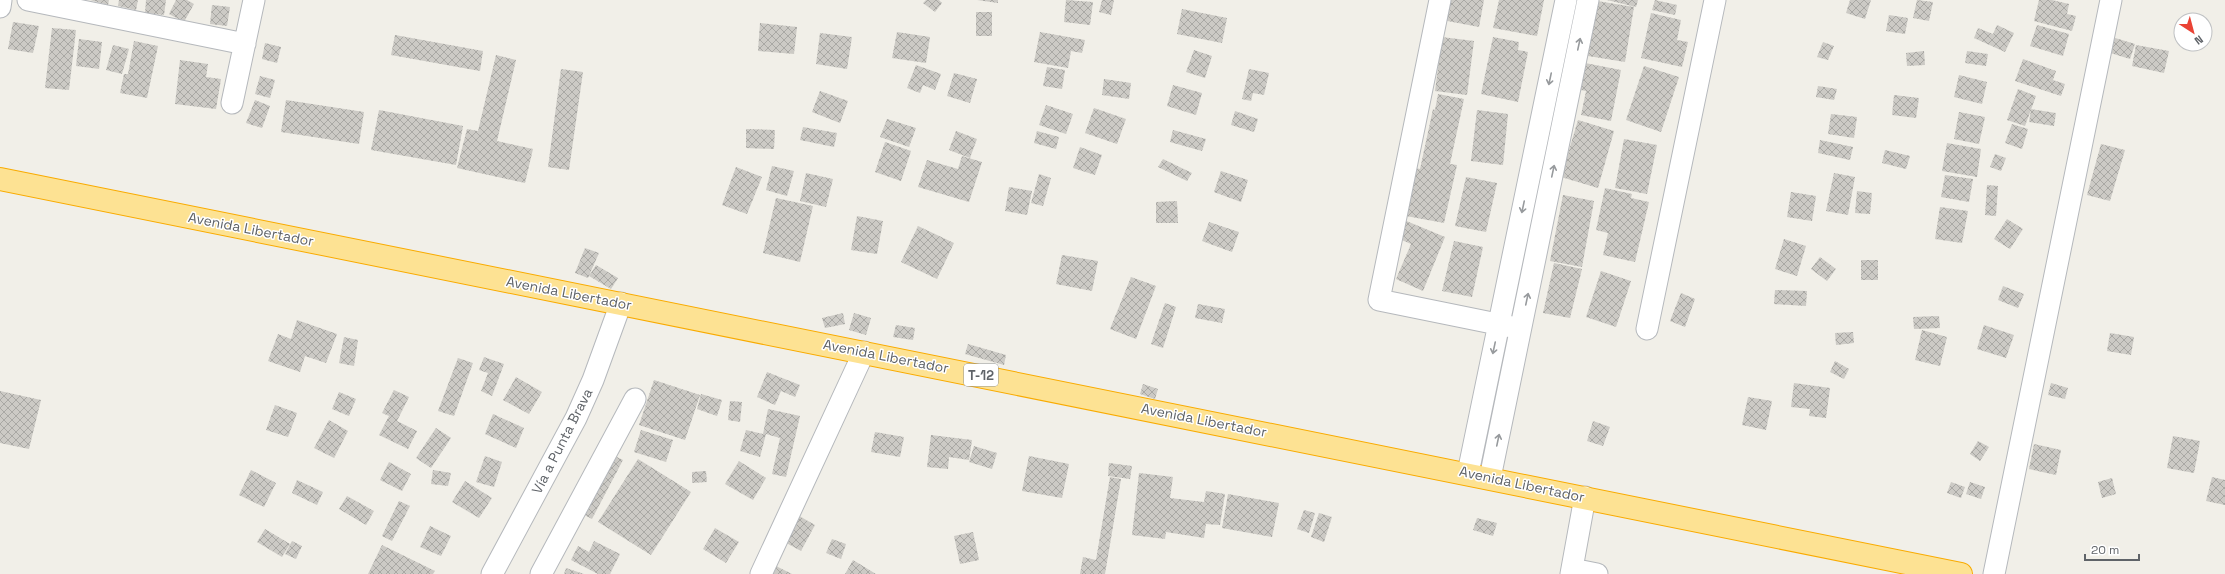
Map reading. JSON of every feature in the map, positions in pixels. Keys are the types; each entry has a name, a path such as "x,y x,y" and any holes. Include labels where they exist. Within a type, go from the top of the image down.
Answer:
{"highway":[{"name":"Avenida Libertador","path":"0,179 1468,473 1961,574"}],"street":[{"path":"0,7 1,0"},
{"path":"28,0 245,44"},
{"path":"232,103 254,0"},
{"path":"1440,0 1379,300 1521,329"},
{"path":"1468,473 1566,0"},
{"path":"1490,478 1588,0"},
{"path":"1647,329 1715,0"},
{"path":"1994,574 2111,0"},
{"name":"Vía a Punta Brava","path":"492,574 576,418 593,380 621,303"},
{"path":"761,574 864,352"},
{"path":"541,574 635,399"},
{"path":"1585,497 1571,572 1597,574"}],"building":[{"path":"90,0 109,0 108,5"},
{"path":"119,0 138,0 136,10 118,6"},
{"path":"146,0 166,0 164,15 145,13"},
{"path":"176,0 187,0 194,4 184,22 169,14"},
{"path":"926,0 939,0 942,3 935,12 923,3"},
{"path":"977,0 998,0 998,3"},
{"path":"1066,0 1093,2 1090,25 1064,22"},
{"path":"1102,0 1114,0 1111,15 1099,12"},
{"path":"1451,0 1484,0 1479,27 1442,20 1445,1 1451,2"},
{"path":"1499,0 1544,0 1537,36 1493,28"},
{"path":"1591,0 1634,7 1625,62 1582,55"},
{"path":"1607,0 1638,0 1636,7"},
{"path":"1655,0 1677,5 1675,15 1652,10"},
{"path":"1850,0 1871,0 1865,19 1846,13"},
{"path":"1917,0 1933,2 1929,21 1913,18"},
{"path":"2039,0 2052,0 2069,4 2067,14 2076,16 2072,31 2034,21"},
{"path":"212,5 230,7 227,26 210,24"},
{"path":"1182,9 1227,18 1222,43 1177,34"},
{"path":"976,12 992,12 992,36 976,36"},
{"path":"1651,13 1681,20 1677,40 1688,42 1682,67 1641,58"},
{"path":"1889,15 1908,18 1905,34 1886,31"},
{"path":"13,22 39,26 33,53 8,49"},
{"path":"760,23 797,27 794,54 758,51"},
{"path":"1997,25 2014,33 2005,52 1974,38 1978,28 1993,34"},
{"path":"2037,25 2069,34 2063,56 2030,46"},
{"path":"52,28 76,30 69,90 45,88"},
{"path":"897,32 930,37 926,63 892,58"},
{"path":"1040,32 1085,40 1082,53 1071,51 1068,68 1034,62"},
{"path":"820,33 852,37 847,69 816,64"},
{"path":"395,35 483,51 480,71 391,55"},
{"path":"1442,37 1474,41 1467,95 1435,91"},
{"path":"1493,37 1519,42 1518,50 1528,52 1518,102 1481,94"},
{"path":"2112,37 2135,44 2130,59 2107,52"},
{"path":"79,39 102,42 99,69 76,66"},
{"path":"134,41 158,46 147,98 120,93 124,74 128,74"},
{"path":"1823,42 1834,46 1828,60 1817,57"},
{"path":"265,43 281,47 277,63 262,59"},
{"path":"113,45 129,49 122,74 106,70"},
{"path":"2136,45 2169,51 2164,73 2132,66"},
{"path":"1194,50 1212,56 1205,78 1186,72"},
{"path":"1924,51 1925,65 1907,66 1906,53"},
{"path":"1967,51 1988,54 1986,66 1965,63"},
{"path":"496,55 516,60 497,141 533,149 525,183 457,168 467,129 478,131"},
{"path":"2023,59 2056,71 2053,80 2065,84 2061,96 2015,81"},
{"path":"180,60 208,64 206,77 221,79 216,109 175,104"},
{"path":"1580,62 1621,70 1611,121 1581,115 1586,91 1575,89"},
{"path":"916,65 941,74 935,90 923,85 920,93 907,88"},
{"path":"1644,66 1679,77 1661,132 1626,120"},
{"path":"1047,67 1065,70 1062,89 1043,86"},
{"path":"561,69 583,72 569,170 548,167"},
{"path":"1249,69 1269,73 1264,95 1253,93 1251,101 1242,99"},
{"path":"954,73 977,79 970,103 947,96"},
{"path":"1959,75 1987,82 1982,104 1954,97"},
{"path":"260,76 275,80 270,98 255,94"},
{"path":"1104,79 1131,83 1129,99 1102,95"},
{"path":"1173,85 1202,93 1196,115 1167,106"},
{"path":"1818,86 1837,89 1834,100 1816,97"},
{"path":"2018,89 2036,96 2025,126 2007,120"},
{"path":"820,91 848,101 840,123 812,112"},
{"path":"1438,94 1464,99 1450,164 1457,165 1444,223 1406,216 1416,168 1420,169 1433,109 1435,110"},
{"path":"1894,95 1919,98 1916,118 1892,115"},
{"path":"255,100 270,106 262,128 246,123"},
{"path":"286,100 364,112 359,144 281,132"},
{"path":"1046,105 1073,114 1066,134 1039,125"},
{"path":"1094,108 1126,119 1117,144 1085,133"},
{"path":"2031,109 2056,113 2054,126 2029,122"},
{"path":"379,110 463,126 456,165 371,150"},
{"path":"1477,110 1508,114 1503,165 1471,161"},
{"path":"1235,111 1258,119 1254,132 1231,125"},
{"path":"1959,112 1985,117 1979,144 1954,139"},
{"path":"1831,114 1857,117 1854,138 1828,134"},
{"path":"887,119 916,128 909,147 880,137"},
{"path":"1578,120 1614,131 1598,188 1561,177"},
{"path":"2012,124 2028,129 2022,149 2005,143"},
{"path":"803,127 837,133 834,147 800,140"},
{"path":"746,129 775,130 774,149 746,148"},
{"path":"1173,130 1206,139 1202,151 1170,142"},
{"path":"956,131 977,139 970,158 949,150"},
{"path":"1037,131 1059,137 1056,149 1034,143"},
{"path":"1624,139 1657,145 1647,194 1615,188"},
{"path":"1820,140 1853,147 1850,160 1818,153"},
{"path":"885,142 911,151 901,181 875,172"},
{"path":"1947,143 1981,149 1977,177 1942,171"},
{"path":"2101,144 2125,150 2110,201 2087,195"},
{"path":"1080,147 1102,155 1095,175 1073,168"},
{"path":"1885,150 1910,156 1906,169 1882,163"},
{"path":"1995,154 2006,158 2001,171 1990,167"},
{"path":"962,156 982,162 969,202 918,187 927,160 958,169"},
{"path":"1163,159 1192,173 1187,181 1158,167"},
{"path":"772,166 794,171 787,196 766,190"},
{"path":"736,167 762,177 747,214 722,205"},
{"path":"1221,171 1248,180 1241,202 1214,192"},
{"path":"806,173 833,179 826,207 800,201"},
{"path":"1834,173 1855,177 1848,215 1826,211"},
{"path":"1039,174 1051,178 1043,206 1031,203"},
{"path":"1945,175 1973,179 1969,202 1941,197"},
{"path":"1466,177 1497,183 1486,232 1455,226"},
{"path":"1987,185 1998,186 1996,216 1985,215"},
{"path":"1009,187 1032,191 1027,215 1005,211"},
{"path":"1605,188 1632,194 1631,198 1649,202 1635,262 1603,255 1608,233 1596,230"},
{"path":"1857,191 1872,193 1870,214 1855,213"},
{"path":"1791,192 1816,196 1812,221 1787,217"},
{"path":"1563,195 1594,201 1582,267 1550,261"},
{"path":"776,198 813,206 800,262 763,253"},
{"path":"1177,201 1178,223 1156,223 1156,202"},
{"path":"1940,207 1968,211 1962,243 1935,239"},
{"path":"857,216 883,221 877,254 851,250"},
{"path":"2007,219 2023,229 2010,249 1994,239"},
{"path":"1404,220 1445,237 1423,291 1396,279 1411,244 1397,238"},
{"path":"1209,222 1239,232 1232,252 1202,241"},
{"path":"918,226 954,243 937,279 901,262"},
{"path":"1784,239 1806,246 1797,276 1775,269"},
{"path":"1454,241 1483,247 1472,297 1442,291"},
{"path":"585,248 599,253 588,278 575,273"},
{"path":"1062,255 1098,261 1092,291 1056,284"},
{"path":"1820,257 1836,269 1827,281 1811,269"},
{"path":"1861,260 1878,260 1878,280 1861,280"},
{"path":"1554,263 1582,269 1570,318 1543,313"},
{"path":"596,265 618,278 611,289 589,276"},
{"path":"1601,271 1631,281 1616,327 1586,317"},
{"path":"1131,277 1156,286 1136,339 1110,329"},
{"path":"2003,286 2024,294 2018,308 1998,300"},
{"path":"1775,290 1807,291 1806,306 1774,304"},
{"path":"1681,293 1695,299 1685,327 1670,321"},
{"path":"1165,303 1176,307 1163,348 1151,344"},
{"path":"1198,304 1225,309 1222,323 1195,318"},
{"path":"843,313 845,324 825,328 822,318"},
{"path":"854,313 871,318 866,335 849,330"},
{"path":"1939,316 1940,328 1914,329 1913,317"},
{"path":"297,320 337,334 326,363 305,356 300,372 268,361 278,334 291,339"},
{"path":"896,325 915,328 913,340 893,337"},
{"path":"1984,325 2014,335 2006,358 1977,349"},
{"path":"1922,330 1947,337 1940,366 1915,360"},
{"path":"1853,332 1854,343 1836,345 1835,333"},
{"path":"2110,333 2134,337 2131,355 2107,351"},
{"path":"344,337 358,340 354,366 339,363"},
{"path":"968,344 1006,355 1004,365 965,354"},
{"path":"484,357 504,364 492,396 481,391 488,373 479,370"},
{"path":"458,358 473,363 454,416 438,411"},
{"path":"1835,361 1849,369 1844,379 1830,372"},
{"path":"767,372 800,385 795,397 781,391 775,405 757,397"},
{"path":"516,377 542,392 529,414 503,400"},
{"path":"654,380 700,395 685,440 639,425"},
{"path":"1794,383 1830,388 1826,418 1809,416 1810,409 1791,407"},
{"path":"2051,383 2068,388 2065,399 2048,395"},
{"path":"1143,384 1158,389 1155,399 1140,394"},
{"path":"394,390 409,397 397,421 417,431 408,449 379,435 389,416 382,413"},
{"path":"0,391 41,400 29,449 0,443"},
{"path":"339,392 356,399 349,416 332,409"},
{"path":"701,394 722,400 717,416 697,409"},
{"path":"1748,397 1772,401 1766,430 1742,425"},
{"path":"730,401 742,402 740,422 728,420"},
{"path":"275,405 297,413 288,437 266,430"},
{"path":"768,409 800,416 786,477 772,474 780,438 766,434 760,457 740,451 746,430 763,434"},
{"path":"493,414 524,428 516,448 485,434"},
{"path":"329,420 348,431 334,458 314,448"},
{"path":"1593,421 1610,427 1603,446 1587,441"},
{"path":"436,428 451,438 431,468 416,458"},
{"path":"641,430 673,440 666,462 634,452"},
{"path":"875,432 904,437 900,457 871,452"},
{"path":"931,435 972,440 969,460 949,457 948,469 927,467"},
{"path":"2173,436 2200,441 2194,473 2167,468"},
{"path":"1978,441 1989,447 1980,461 1970,454"},
{"path":"2034,444 2061,450 2056,475 2029,469"},
{"path":"974,446 997,453 992,469 969,462"},
{"path":"613,455 623,460 592,519 575,510"},
{"path":"485,456 502,462 494,487 476,482"},
{"path":"1029,456 1069,464 1062,498 1022,491"},
{"path":"638,459 691,492 651,555 598,522"},
{"path":"739,461 766,478 753,500 725,484"},
{"path":"389,462 411,474 402,491 380,480"},
{"path":"1109,463 1132,466 1130,479 1108,476"},
{"path":"251,470 276,483 264,507 239,495"},
{"path":"433,470 451,473 448,486 431,484"},
{"path":"706,471 707,482 692,483 692,472"},
{"path":"1139,473 1173,477 1170,498 1204,502 1206,491 1225,494 1220,525 1206,524 1204,538 1166,532 1165,539 1132,535"},
{"path":"1110,477 1121,479 1105,574 1080,574 1083,557 1096,560"},
{"path":"2212,477 2225,480 2225,505 2206,501"},
{"path":"2112,478 2116,494 2102,498 2098,482"},
{"path":"297,480 323,492 317,505 292,493"},
{"path":"465,481 492,498 479,518 452,502"},
{"path":"1951,482 1965,487 1961,498 1947,493"},
{"path":"1970,482 1985,487 1981,499 1966,494"},
{"path":"1228,494 1279,503 1272,537 1222,528"},
{"path":"347,496 374,511 366,525 339,509"},
{"path":"399,501 410,506 392,541 382,536"},
{"path":"1304,510 1315,513 1309,533 1297,529"},
{"path":"794,513 815,525 801,551 779,539"},
{"path":"1319,513 1332,517 1324,542 1311,537"},
{"path":"1477,518 1497,523 1493,536 1473,530"},
{"path":"430,526 451,536 441,556 420,547"},
{"path":"715,528 739,542 726,563 703,549"},
{"path":"265,529 290,544 282,557 257,542"},
{"path":"973,532 979,560 960,564 954,536"},
{"path":"832,539 846,544 841,559 826,553"},
{"path":"292,541 302,546 296,559 285,554"},
{"path":"594,541 620,554 610,574 598,574 571,560 578,546 589,552"},
{"path":"382,545 435,571 433,574 368,574"},
{"path":"853,560 876,574 845,574"},
{"path":"776,566 792,574 772,574"},
{"path":"566,568 584,574 564,574"}]}
